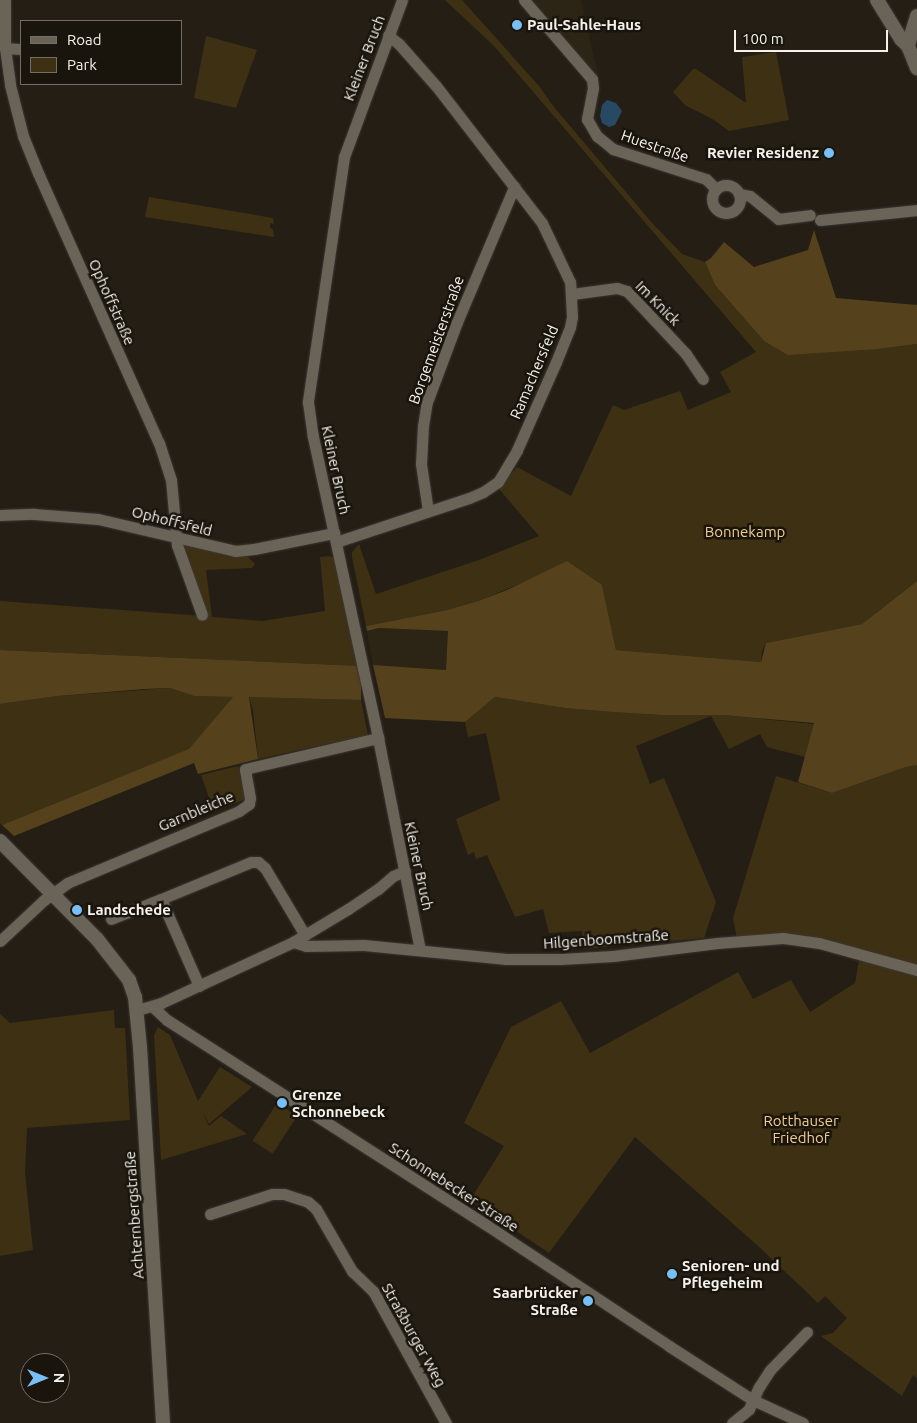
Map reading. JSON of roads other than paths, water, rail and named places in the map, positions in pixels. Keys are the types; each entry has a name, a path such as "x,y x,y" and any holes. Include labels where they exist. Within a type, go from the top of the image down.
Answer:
{"street":[{"name":"Ophoffstraße","path":"5,0 5,48 17,111 34,164 164,458 173,492 175,537 202,615"},
{"name":"Kleiner Bruch","path":"402,0 348,144 341,170 309,388 309,415 312,437 378,738 420,950"},
{"name":"Huestraße","path":"524,0 592,79 593,88 587,119 597,136 613,149 706,179 716,189 723,185 731,186 739,194 750,196 778,218 815,218 917,210"},
{"path":"878,0 901,39 908,46 917,68"},
{"path":"908,46 917,16"},
{"name":"Ramachersfeld","path":"335,537 428,511 484,492 498,482 512,462 570,327 572,294 565,269 545,229 436,86 399,44 388,35"},
{"path":"5,48 20,49"},
{"name":"Borgemeisterstraße","path":"428,511 421,464 423,426 428,402 460,314 514,186"},
{"path":"716,189 713,202 722,212 735,210 739,203 739,194"},
{"name":"Im Knick","path":"572,294 617,288 627,291 686,354 703,379"},
{"name":"Ophoffsfeld","path":"0,515 34,514 98,520 235,551 335,537"},
{"name":"Garnbleiche","path":"53,893 67,883 239,810 249,804 250,798 245,769 378,738"},
{"name":"Achternbergstraße","path":"0,841 53,893 113,957 129,980 137,1008 163,1423"},
{"path":"111,919 251,862 258,862 265,868 305,935"},
{"path":"137,1008 153,1006 293,942 405,871"},
{"path":"0,941 53,893"},
{"path":"161,899 199,986"},
{"name":"Hilgenboomstraße","path":"293,942 306,946 364,944 506,958 561,960 613,956 726,942 783,938 819,943 917,970"},
{"name":"Schonnebecker Straße","path":"153,1006 167,1020 753,1400 803,1423"},
{"name":"Straßburger Weg","path":"210,1214 272,1194 284,1194 308,1202 316,1209 352,1271 373,1291 446,1423"},
{"path":"732,1423 749,1409 770,1370 807,1332"}],"water":[{"path":"607,100 616,103 622,111 615,125 609,127 602,123 600,116 602,105"}],"place":[{"name":"Paul-Sahle-Haus","path":"517,25"},
{"name":"Revier Residenz","path":"829,153"},
{"name":"Landschede","path":"77,910"},
{"name":"Grenze Schonnebeck","path":"282,1103"},
{"name":"Senioren- und Pflegeheim","path":"672,1274"},
{"name":"Saarbrücker Straße","path":"588,1301"}],"park label":[{"name":"Bonnekamp","path":"745,532"},
{"name":"Rotthauser Friedhof","path":"801,1128"}]}
